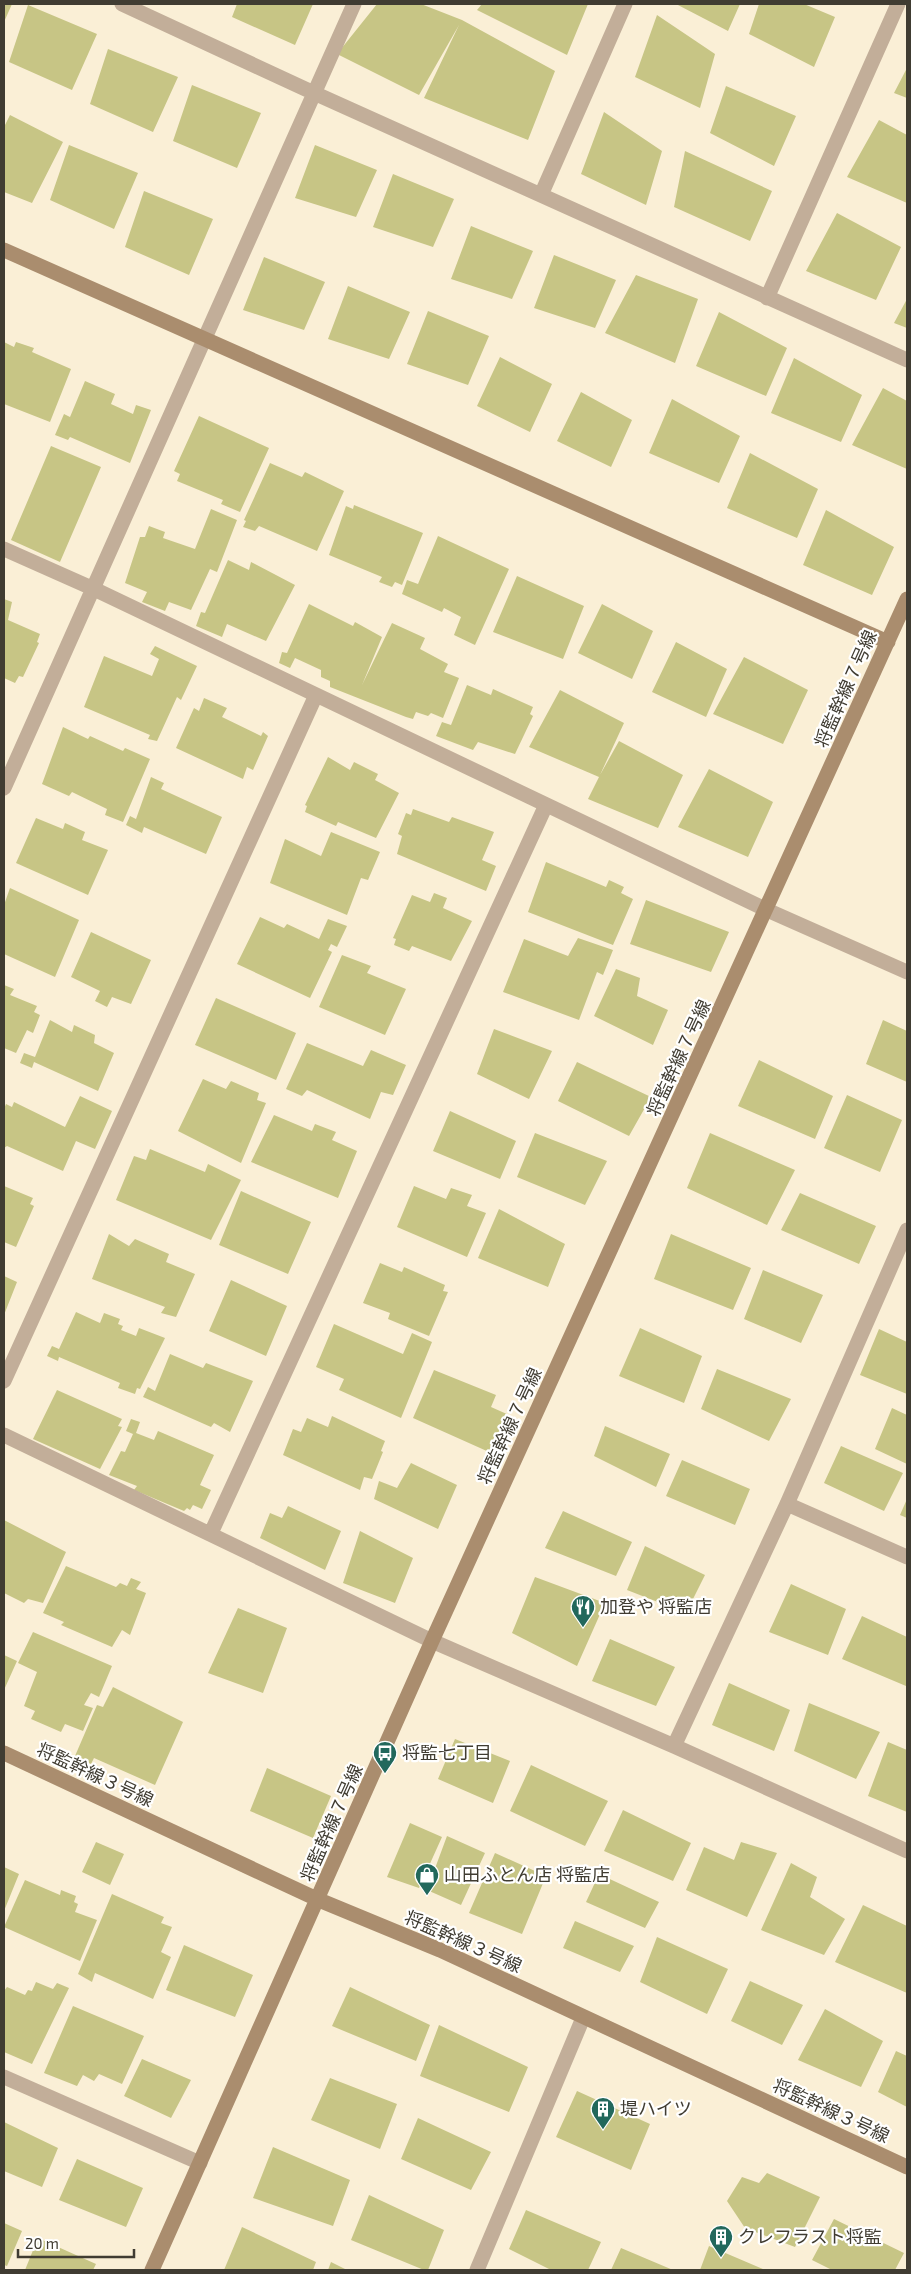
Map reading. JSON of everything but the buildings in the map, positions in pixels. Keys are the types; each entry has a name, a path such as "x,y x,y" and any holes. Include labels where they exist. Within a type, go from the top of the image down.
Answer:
{"street":[{"path":"122,4 314,93 907,360"},
{"path":"4,788 354,4"},
{"path":"541,195 625,4"},
{"path":"767,298 898,4"},
{"path":"4,250 888,642"},
{"path":"4,549 94,589 767,910 907,972"},
{"name":"将監幹線７号線","path":"152,2270 319,1900 432,1641 907,600"},
{"path":"4,1382 316,695"},
{"path":"211,1533 546,805"},
{"path":"674,1746 901,1263 907,1230"},
{"path":"4,1435 432,1641 674,1746 907,1851"},
{"path":"787,1504 907,1557"},
{"name":"将監幹線３号線","path":"4,1753 319,1900 440,1950 907,2167"},
{"path":"478,2270 583,2018"},
{"path":"4,2077 200,2162"}],"place":[{"name":"加登や 将監店","path":"583,1628"},
{"name":"将監七丁目","path":"385,1774"},
{"name":"山田ふとん店 将監店","path":"427,1896"},
{"name":"堤ハイツ","path":"603,2130"},
{"name":"クレフラスト将監","path":"721,2258"}]}
